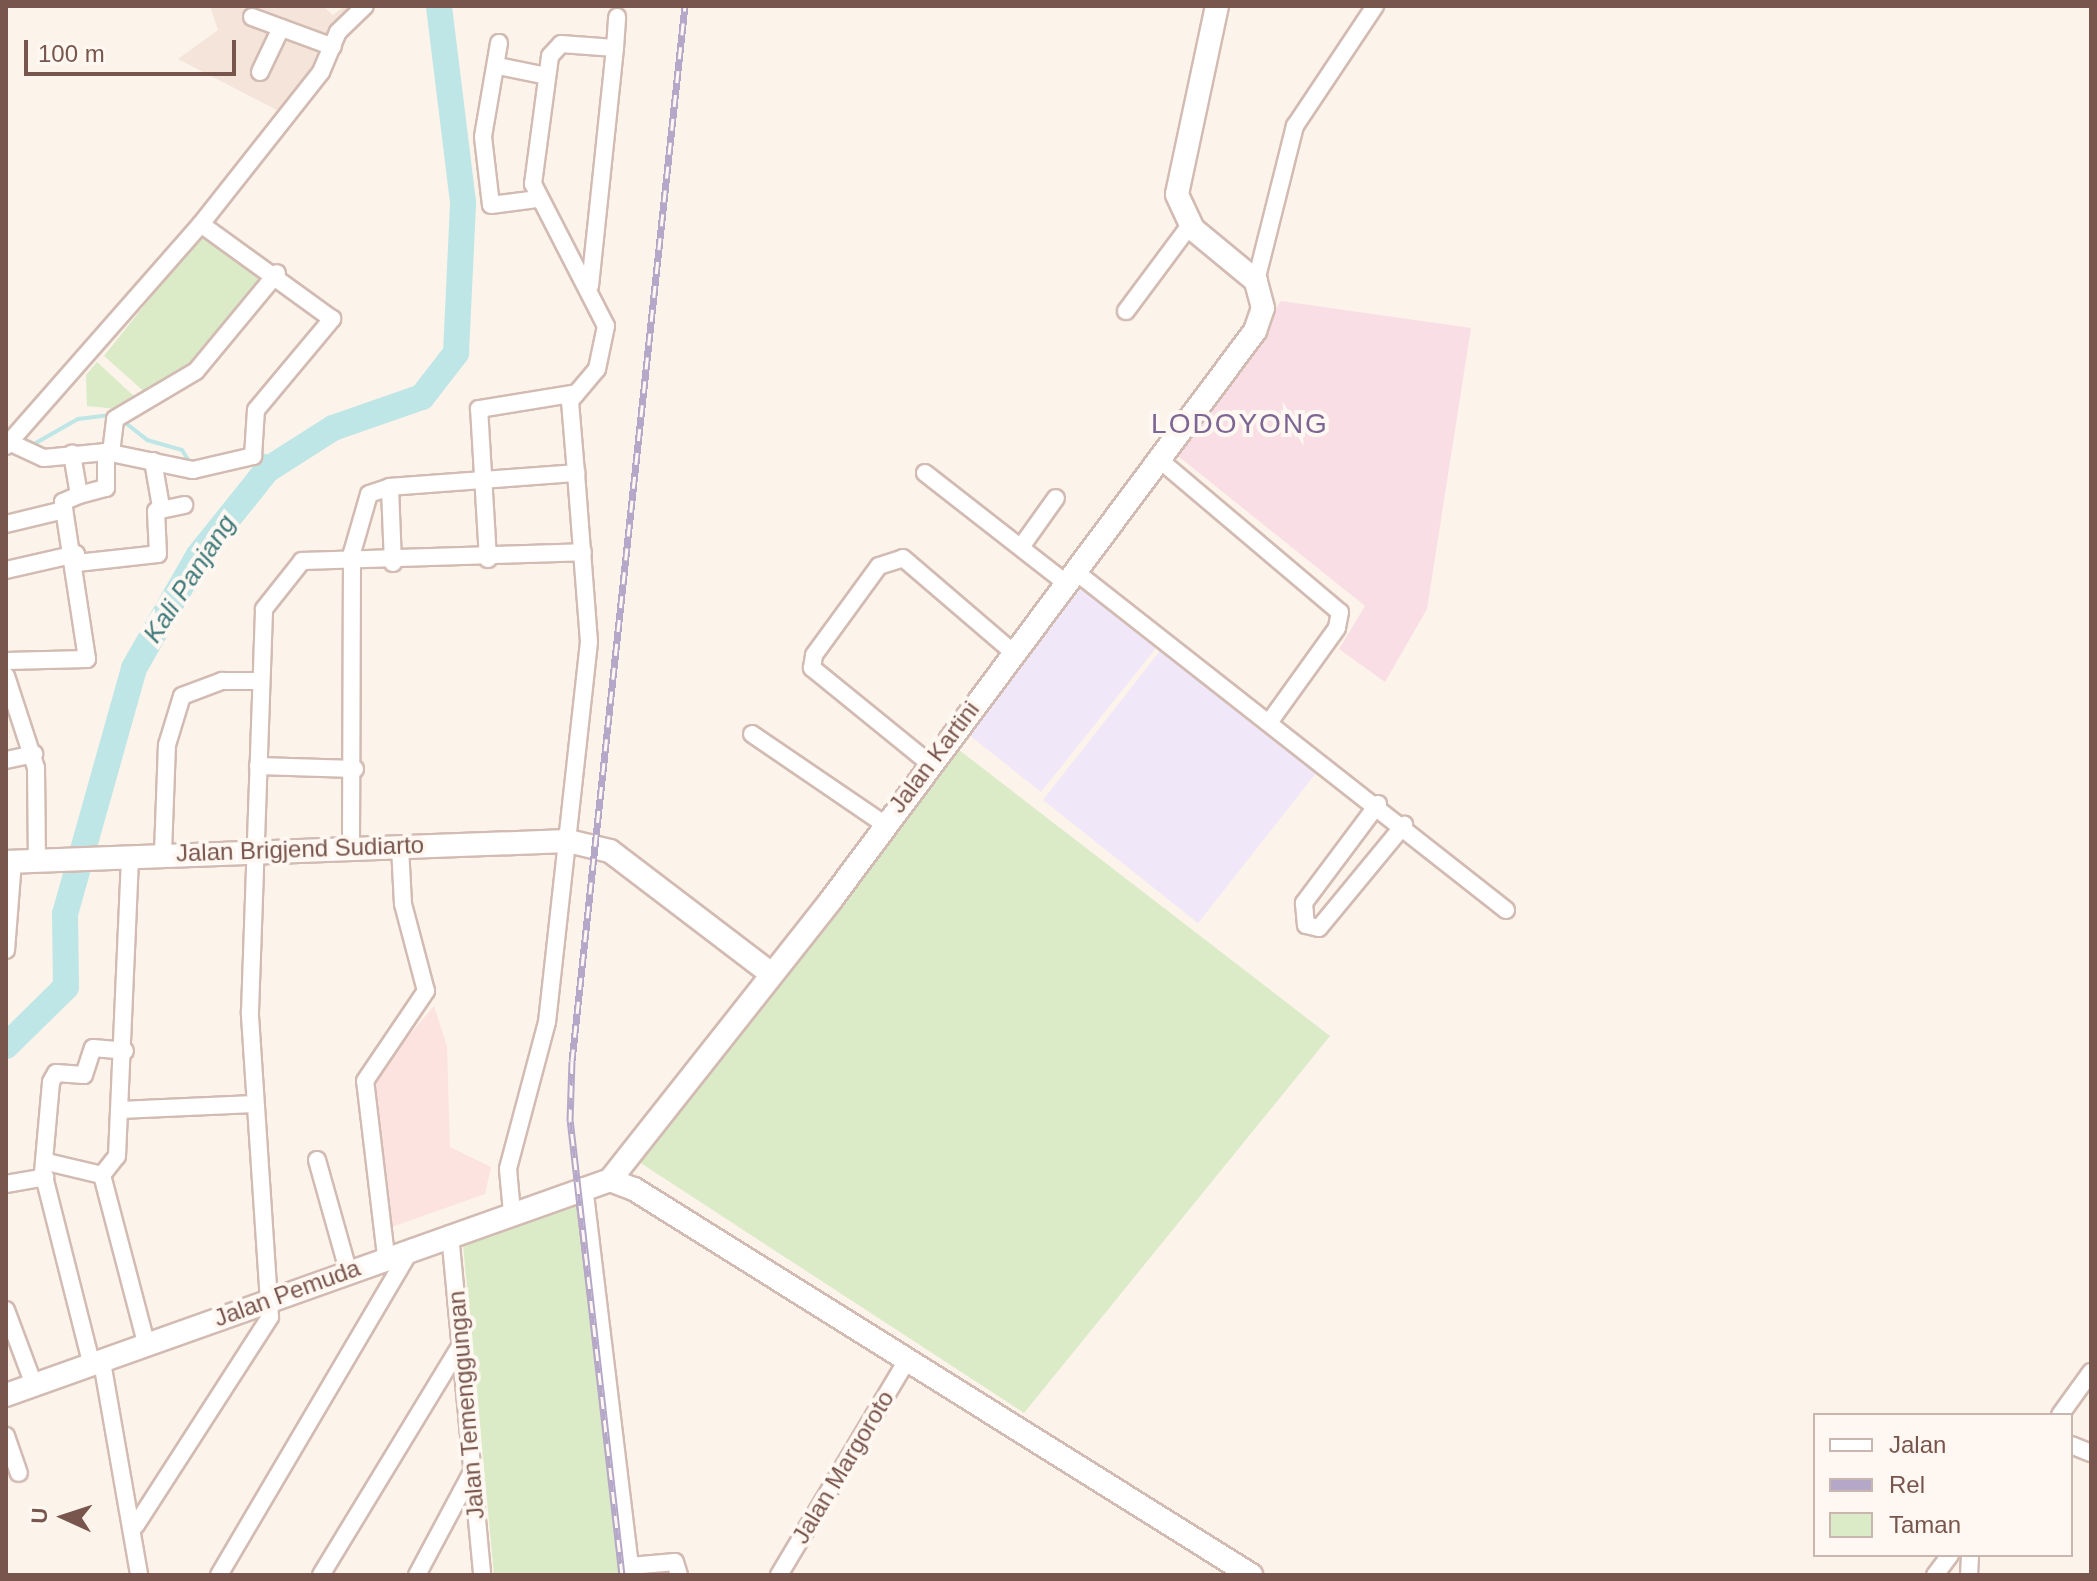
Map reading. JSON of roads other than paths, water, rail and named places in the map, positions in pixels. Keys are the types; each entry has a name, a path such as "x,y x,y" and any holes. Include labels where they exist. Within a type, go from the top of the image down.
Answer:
{"street":[{"path":"201,224 277,273 333,324 256,410 253,456 193,470 108,452 44,458 12,433 201,224 294,110 333,47 365,6"},
{"path":"1217,6 1179,167 1177,194 1190,225 1256,281 1295,126 1375,6"},
{"path":"252,17 333,47"},
{"path":"590,286 617,17"},
{"path":"260,72 281,28"},
{"path":"499,43 498,66 483,137 491,205 537,199"},
{"path":"488,559 482,481 481,407 572,394 597,369 606,326 590,286 537,199 534,164 547,76 561,44 615,48"},
{"path":"498,66 547,76"},
{"path":"1126,311 1190,225"},
{"path":"6,661 87,659 77,558 63,502 106,488 108,452 120,414 196,371 277,273"},
{"name":"Jalan Kartini","path":"610,1180 1161,461 1255,331 1263,308 1256,281"},
{"path":"512,1213 508,1169 547,1022 589,642 572,394"},
{"path":"72,454 79,495"},
{"path":"6,570 77,558 158,554 161,507 153,461"},
{"path":"1161,461 1340,612 1337,628 1271,720"},
{"path":"351,846 355,769 351,564 369,494 390,487 576,473"},
{"path":"925,473 1021,547 1072,578 1271,720 1506,910"},
{"path":"390,487 393,563"},
{"path":"1021,547 1056,498"},
{"path":"161,507 184,505"},
{"path":"6,524 64,510"},
{"path":"136,1525 241,1371 270,1317 252,1104 264,609 294,567 583,552"},
{"path":"929,763 812,668 844,611 894,556 1014,653"},
{"path":"6,676 34,754 47,860"},
{"path":"163,853 167,745 182,696 222,681 261,681"},
{"path":"752,734 884,824"},
{"path":"6,760 34,754"},
{"path":"258,766 355,769"},
{"path":"1378,804 1304,903 1306,925 1319,928 1404,825"},
{"name":"Jalan Brigjend Sudiarto","path":"10,862 163,853 568,841 593,846 769,972"},
{"path":"386,1256 365,1081 426,991 403,904 400,847"},
{"path":"102,1175 117,1156 122,1110 125,1051 123,855"},
{"path":"6,950 10,862"},
{"path":"125,1051 93,1048 84,1075 52,1074 46,1169 136,1525 139,1575"},
{"path":"122,1110 252,1104"},
{"path":"317,1160 348,1270"},
{"path":"6,1184 46,1169 102,1175"},
{"path":"102,1175 147,1346"},
{"path":"610,1180 907,1360 1251,1575"},
{"name":"Jalan Pemuda","path":"6,1395 147,1346 386,1256 576,1189 610,1180"},
{"path":"576,1189 630,1566 675,1562 679,1575"},
{"name":"Jalan Temenggungan","path":"450,1234 482,1575"},
{"path":"219,1575 412,1248"},
{"path":"6,1310 34,1385"},
{"path":"321,1575 462,1343"},
{"name":"Jalan Margoroto","path":"779,1575 907,1360"},
{"path":"2061,1413 2091,1372"},
{"path":"6,1436 19,1473"},
{"path":"417,1575 472,1473"},
{"path":"1935,1575 1948,1557"}],"waterway":[{"name":"Kali Panjang","path":"6,1046 66,987 65,914 134,668 199,555 267,470 333,428 422,397 456,353 463,202 439,6"},
{"path":"19,437 34,444 78,419 113,415"},
{"path":"123,421 147,440 182,450 190,463"},
{"path":"257,455 284,459"}],"railway":[{"path":"622,1575 570,1121 572,1061 685,6"}],"district":[{"name":"LODOYONG","path":"1240,424"}]}
